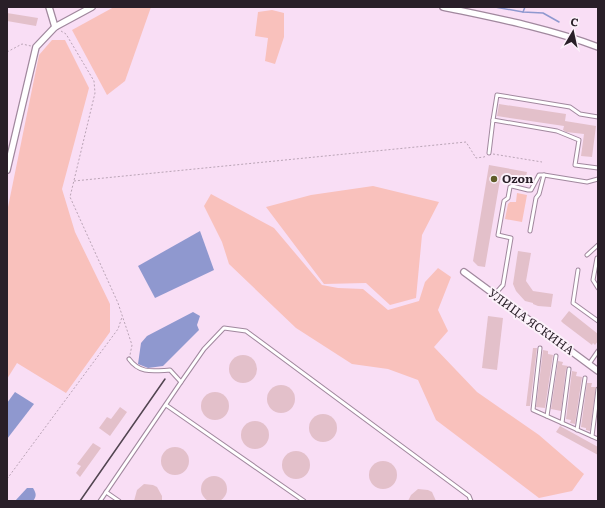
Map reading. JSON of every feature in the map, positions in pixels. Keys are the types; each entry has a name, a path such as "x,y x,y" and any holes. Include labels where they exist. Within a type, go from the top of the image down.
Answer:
{"street":[{"path":"49,7 55,27"},
{"path":"7,170 36,47 55,27 92,7"},
{"path":"443,7 498,19 579,40 598,47"},
{"name":"УЛИЦА ЯСКИНА","path":"464,272 598,371"}],"lane":[{"path":"490,154 492,120 497,95 570,107 580,114 598,117"},
{"path":"492,120 557,131 579,140 575,165 598,168"},
{"path":"494,295 503,285 511,238 498,235 504,201 508,198 510,188 512,186 530,190 539,175 587,182 598,179"},
{"path":"530,231 536,198 539,194 544,175"},
{"path":"587,255 598,245"},
{"path":"598,258 593,280 598,288"},
{"path":"578,270 573,303 598,321"},
{"path":"100,501 204,349 224,328 246,330 469,496 471,501"},
{"path":"540,348 534,410 598,439"},
{"path":"589,364 598,351"},
{"path":"547,416 556,356"},
{"path":"129,359 135,366 148,371 170,370 181,382"},
{"path":"562,423 569,369"},
{"path":"577,430 585,378"},
{"path":"592,436 598,389"},
{"path":"166,405 304,501"},
{"path":"106,492 119,501"}],"path":[{"path":"55,27 66,34 94,81 95,93 70,197 118,303 132,345 129,359"},
{"path":"7,52 22,44 36,47"},
{"path":"74,181 466,142 476,158 484,158 490,154 542,162"},
{"path":"7,479 118,329 122,316"}],"shaded area":[{"path":"114,7 151,7 125,81 107,95 72,30"},
{"path":"272,10 284,13 284,37 275,64 265,61 268,38 255,36 258,12"},
{"path":"52,40 65,40 89,88 62,189 75,232 110,304 110,332 66,393 17,363 7,379 7,212 39,55"},
{"path":"373,186 439,202 422,235 416,298 390,305 366,283 324,284 266,207 311,195"},
{"path":"517,193 527,195 522,222 505,219 508,204 510,202 516,202"},
{"path":"211,194 274,228 322,285 338,288 363,289 388,310 419,301 425,282 438,268 451,277 438,310 448,331 434,347 477,392 539,435 584,474 572,491 539,498 436,420 418,380 388,369 352,364 296,328 229,264 222,242 204,206"}],"water":[{"path":"200,231 214,270 155,298 138,266"},
{"path":"193,312 200,316 197,325 199,330 163,366 148,368 138,364 141,343 147,336"},
{"path":"15,392 34,404 7,439 7,403"},
{"path":"27,488 33,488 35,491 36,496 33,501 15,501"}],"building":[{"path":"7,13 38,18 36,26 7,21"},
{"path":"499,104 566,114 565,121 596,126 592,157 581,156 584,134 566,132 563,130 564,126 497,116"},
{"path":"489,165 527,172 524,185 500,180 485,267 478,266 473,261"},
{"path":"518,251 531,253 526,281 533,291 553,294 551,307 538,306 525,301 516,291 513,284"},
{"path":"569,311 598,334 598,341 595,345 593,343 592,345 561,321"},
{"path":"488,316 503,318 497,370 482,368"},
{"path":"533,348 537,348 530,406 526,406"},
{"path":"543,350 548,351 548,354 553,355 545,408 536,407"},
{"path":"243,355 253,359 257,369 253,379 243,383 233,379 229,369 233,359"},
{"path":"558,361 563,362 562,365 568,366 566,369 561,411 551,409"},
{"path":"572,371 577,372 576,376 582,377 575,424 570,423 571,420 566,419"},
{"path":"587,383 592,383 591,387 596,387 590,431 581,427"},
{"path":"281,385 291,389 295,399 291,409 281,413 271,409 267,399 271,389"},
{"path":"215,392 225,396 229,406 225,416 215,420 205,416 201,406 205,396"},
{"path":"120,407 127,412 110,436 99,428 107,417 111,419"},
{"path":"323,414 333,418 337,428 333,438 323,442 313,438 309,428 313,418"},
{"path":"255,421 265,425 269,435 265,445 255,449 245,445 241,435 245,425"},
{"path":"560,426 598,447 598,455 556,432"},
{"path":"93,443 101,448 80,477 76,473 81,466 77,464"},
{"path":"175,447 185,451 189,461 185,471 175,475 165,471 161,461 165,451"},
{"path":"296,451 306,455 310,465 306,475 296,479 286,475 282,465 286,455"},
{"path":"383,461 393,465 397,475 393,485 383,489 373,485 369,475 373,465"},
{"path":"214,476 223,480 227,489 223,498 214,502 205,498 201,489 205,480"},
{"path":"144,484 157,487 162,496 162,501 134,501 137,490"},
{"path":"418,489 432,492 436,501 408,501 411,495"}],"waterway":[{"path":"495,7 523,12 543,13 559,22"},
{"path":"523,12 525,7"}],"railway":[{"path":"80,501 165,379"}],"place":[{"name":"Ozon","path":"494,179"}]}
